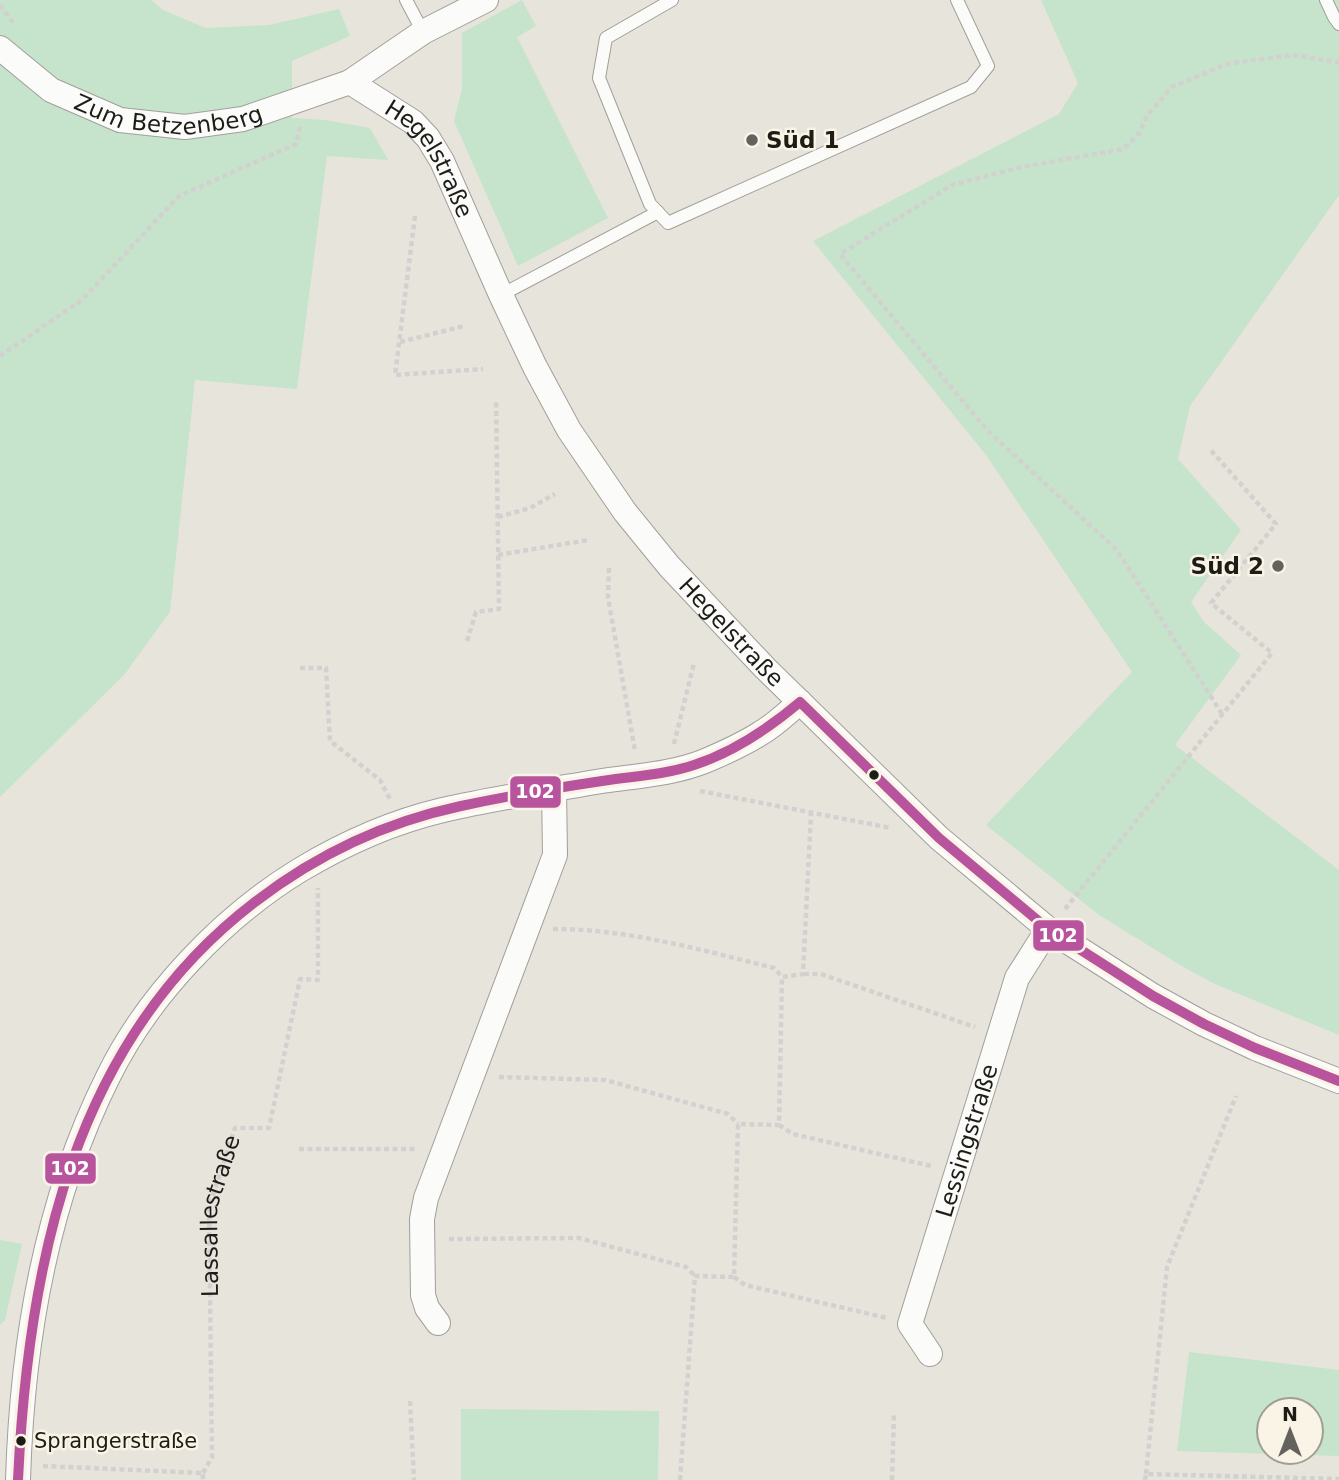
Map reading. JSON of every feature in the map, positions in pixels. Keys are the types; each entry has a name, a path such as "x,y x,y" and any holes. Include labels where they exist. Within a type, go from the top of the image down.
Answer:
{"street":[{"name":"Zum Betzenberg","path":"0,48 51,90 120,120 185,127 243,119 350,82 423,32 486,0"},
{"name":"Hegelstraße","path":"350,82 413,122 428,138 442,160 535,367 569,429 625,512 669,566 765,668 939,838 1143,990 1204,1024 1255,1048 1339,1081"},
{"path":"26,1473 19,1439 34,1312 47,1248 67,1177 108,1076 156,1000 189,962 242,910 281,882 359,838 401,821 442,810 667,771 703,762 763,732 800,702"},
{"path":"438,1323 427,1308 423,1295 422,1219 426,1198 555,855 555,789"},
{"name":"Lessingstraße","path":"930,1354 910,1324 1017,978 1055,922"}],"lane":[{"path":"406,0 423,32"},
{"path":"672,0 606,38 598,78 650,204 668,223 971,87 988,66 957,0"},
{"path":"1326,0 1339,24"},
{"path":"501,295 658,212"}],"path":[{"path":"0,5 14,25"},
{"path":"1222,715 1117,550 986,430 840,254 952,185 1017,168 1123,149 1138,135 1147,116 1172,87 1227,64 1291,55 1339,62"},
{"path":"0,356 82,300 179,196 296,144 301,124"},
{"path":"415,216 395,375 482,369"},
{"path":"400,342 464,326"},
{"path":"467,641 476,612 499,609 496,399"},
{"path":"1055,922 1272,653 1211,603 1276,524 1209,448"},
{"path":"498,517 530,508 555,494"},
{"path":"498,555 588,540"},
{"path":"609,568 608,597 636,755"},
{"path":"673,748 694,663"},
{"path":"300,668 326,668 330,741 380,780 393,806"},
{"path":"690,789 902,830"},
{"path":"803,974 811,814"},
{"name":"Lassallestraße","path":"203,1473 212,1457 209,1207 235,1128 268,1128 300,979 318,980 318,887"},
{"path":"499,1077 605,1080 728,1114 738,1124 779,1125 782,977 774,968 668,942 578,929 541,929"},
{"name":"Lessingstraße","path":"782,977 821,974 976,1027"},
{"path":"1236,1096 1167,1267 1145,1477 1339,1479"},
{"path":"734,1277 738,1124"},
{"name":"Lessingstraße","path":"779,1125 793,1134 933,1167"},
{"path":"299,1149 418,1149"},
{"path":"452,1239 579,1238 685,1266 695,1276 734,1277 745,1285 898,1321"},
{"path":"680,1480 695,1276"},
{"path":"410,1401 414,1480"},
{"path":"892,1480 894,1413"},
{"path":"26,1473 203,1473 203,1480"}],"green space":[{"path":"0,0 151,0 163,10 206,28 269,25 339,9 350,36 292,61 292,118 325,120 370,128 388,160 327,156 297,389 195,380 170,612 124,675 0,797"},
{"path":"522,0 536,26 517,37 608,218 518,266 454,121 462,88 462,33"},
{"path":"1041,0 1339,0 1339,195 1190,406 1178,459 1241,530 1191,602 1204,622 1241,655 1175,745 1339,870 1339,1035 1217,985 1185,968 1099,915 986,825 1132,672 986,455 813,241 1059,114 1078,83"},
{"path":"0,1240 22,1244 5,1320 0,1325"},
{"path":"1189,1352 1339,1370 1339,1456 1325,1456 1325,1396 1255,1396 1255,1453 1177,1451"},
{"path":"461,1409 659,1411 658,1480 461,1480"}],"transit line":[{"name":"102","path":"18,1480 34,1318 49,1239 72,1162 103,1089 143,1021 193,958 255,902 327,855 406,821 461,806 694,765 750,739 800,702 939,838 1048,929 1153,996 1204,1024 1255,1048 1339,1081"}],"place":[{"name":"Süd 1","path":"752,140"},
{"name":"Süd 2","path":"1278,566"},
{"name":"Sprangerstraße","path":"21,1441"}]}
